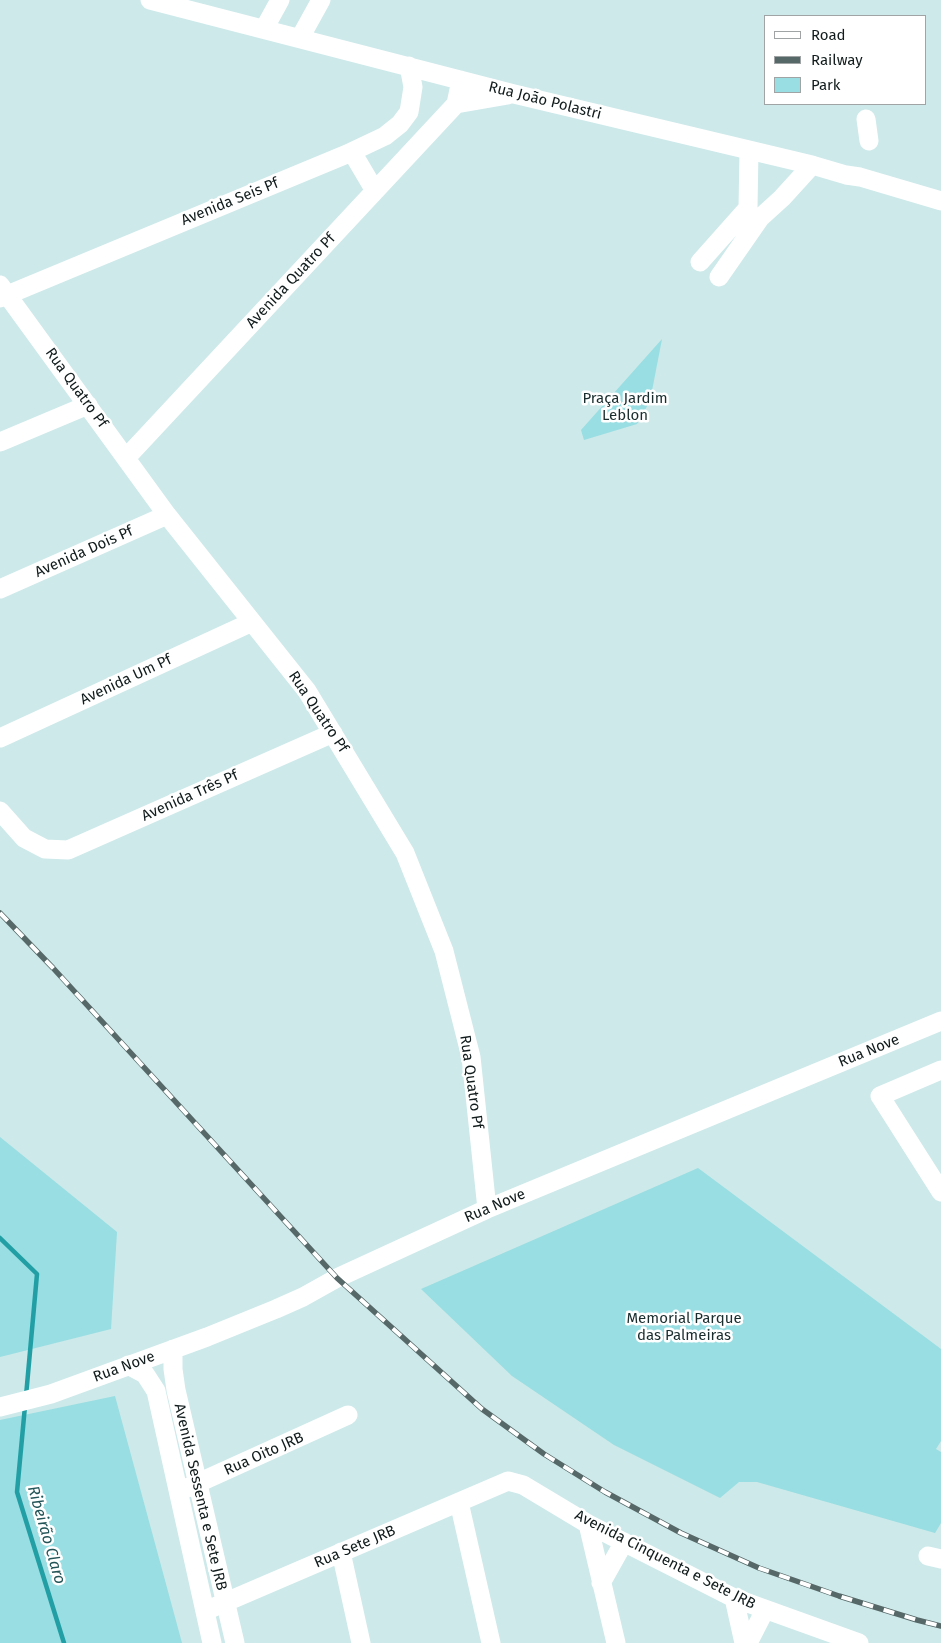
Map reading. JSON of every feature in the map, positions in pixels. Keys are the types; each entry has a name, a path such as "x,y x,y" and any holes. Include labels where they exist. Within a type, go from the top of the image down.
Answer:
{"street":[{"name":"Rua João Polastri","path":"150,0 514,94 860,177 941,201"},
{"path":"264,29 280,0"},
{"path":"300,38 320,0"},
{"name":"Avenida Seis Pf","path":"2,292 352,152 385,136 400,124 409,112 413,87 409,66"},
{"name":"Avenida Quatro Pf","path":"126,458 456,104 462,80"},
{"path":"456,104 514,94"},
{"path":"866,119 869,141"},
{"path":"385,136 400,164"},
{"path":"719,278 754,213 749,151"},
{"path":"352,152 375,191"},
{"path":"700,262 754,213 782,198 812,165"},
{"name":"Rua Quatro Pf","path":"2,292 88,405 167,516 307,691 405,853 444,952 471,1057 488,1209"},
{"path":"0,442 88,405"},
{"name":"Avenida Dois Pf","path":"0,589 167,516"},
{"name":"Avenida Um Pf","path":"0,738 252,622"},
{"name":"Avenida Três Pf","path":"0,811 24,838 45,849 68,850 333,733"},
{"name":"Rua Nove","path":"4,1407 51,1394 206,1337 303,1297 336,1278 488,1209 941,1021"},
{"path":"941,1070 880,1096 941,1192"},
{"name":"Avenida Sessenta e Sete JRB","path":"173,1349 176,1390 234,1643"},
{"path":"128,1365 145,1374 156,1391 180,1492 212,1643"},
{"name":"Rua Oito JRB","path":"180,1492 348,1415"},
{"name":"Avenida Cinquenta e Sete JRB","path":"504,1482 513,1481 523,1485 588,1524 734,1598 859,1643"},
{"name":"Rua Sete JRB","path":"205,1611 504,1482"},
{"path":"459,1502 491,1643"},
{"path":"588,1524 616,1643"},
{"path":"601,1584 624,1542"},
{"path":"341,1552 362,1643"},
{"path":"734,1598 744,1643"},
{"path":"748,1643 765,1610"}],"green space":[{"name":"Praça Jardim Leblon","path":"662,339 650,401 637,424 584,440 581,430"},
{"path":"0,1137 117,1232 111,1329 0,1357"},
{"name":"Memorial Parque das Palmeiras","path":"698,1168 941,1349 941,1441 936,1449 941,1452 941,1523 935,1533 757,1482 739,1482 720,1498 614,1445 512,1376 421,1289"},
{"path":"115,1396 182,1643 0,1643 0,1420"}],"waterway":[{"name":"Ribeirão Claro","path":"0,1238 37,1274 26,1396"},
{"name":"Ribeirão Claro","path":"25,1406 17,1492 64,1643"}],"railway":[{"path":"0,913 53,968 337,1278 482,1409 544,1454 605,1492 681,1533 759,1568 839,1596 941,1626"}]}
